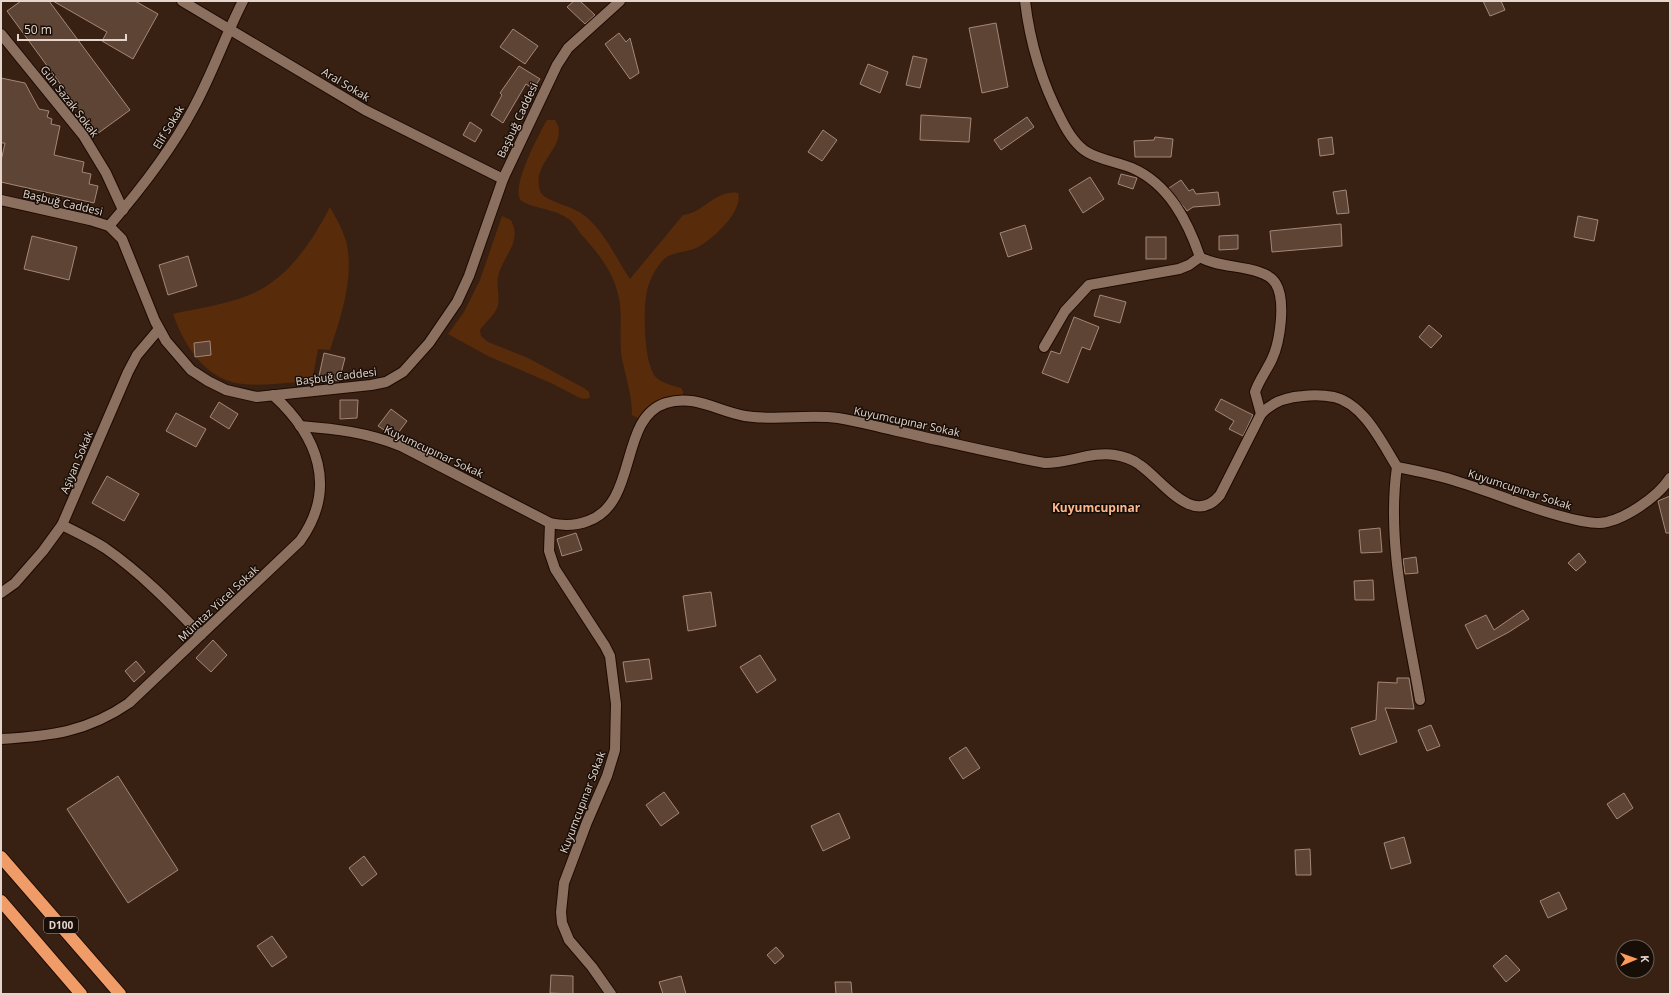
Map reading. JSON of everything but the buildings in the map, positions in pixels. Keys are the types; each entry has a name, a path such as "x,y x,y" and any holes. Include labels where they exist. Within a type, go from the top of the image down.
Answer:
{"highway":[{"name":"D100","path":"1,857 120,994"},
{"name":"D100","path":"1,901 81,994"}],"street":[{"name":"Aral Sokak","path":"182,1 365,110 502,179"},
{"name":"Elif Sokak","path":"109,226 151,175 179,134 200,96 229,29 243,1"},
{"name":"Başbuğ Caddesi","path":"1,200 90,220 109,226 122,239 159,329 166,341 178,357 191,370 208,381 242,395 257,397 371,385 386,382 404,372 429,344 457,302 469,276 502,179 547,83 568,48 620,1"},
{"path":"1025,1 1031,40 1039,71 1049,97 1073,139 1087,152 1132,168 1156,183 1179,211 1193,238 1200,257 1207,262 1256,271 1269,277 1276,283 1280,304 1280,332 1272,358 1255,392 1261,414"},
{"name":"Gün Sazak Sokak","path":"1,34 83,135 106,173 123,210"},
{"path":"1044,347 1065,311 1089,286 1179,269 1189,265 1200,257"},
{"name":"Aşiyan Sokak","path":"1,593 15,583 43,551 62,525 128,372 137,355 159,329"},
{"name":"Mümtaz Yücel Sokak","path":"1,739 34,737 78,729 110,716 129,703 300,541 309,529 316,514 320,496 321,479 317,460 300,426 286,407 273,395"},
{"name":"Kuyumcupınar Sokak","path":"300,426 361,432 401,446 550,523 569,526 595,519 604,513 618,491 643,421 659,406 674,401 688,400 698,401 734,414 760,418 802,416 840,418 1045,463 1065,462 1093,456 1115,455 1139,464 1184,503 1198,506 1208,505 1215,501 1220,495 1261,414 1274,403 1284,399 1312,396 1335,397 1344,401 1364,418 1397,466 1459,482 1536,509 1571,518 1599,523 1614,521 1647,500 1670,478"},
{"path":"1397,466 1393,501 1398,569 1420,700"},
{"name":"Kuyumcupınar Sokak","path":"550,523 549,551 555,569 605,646 610,656 612,667 616,704 613,756 607,776 587,822 564,883 561,899 562,923 569,940 592,967 611,994"},
{"path":"62,525 104,548 155,587 201,635"}],"shaded area":[{"path":"547,120 555,120 559,129 555,146 540,172 539,182 541,193 547,198 581,213 589,220 603,235 630,279 683,215 697,210 723,194 738,193 739,200 736,208 725,225 710,239 696,248 675,253 664,259 651,278 647,291 645,310 645,337 649,363 653,373 658,379 667,384 681,388 683,391 683,396 658,403 638,418 632,415 630,394 621,352 620,304 611,275 595,250 569,219 556,212 523,202 520,199 520,183 523,172 533,147"},
{"path":"330,207 341,227 346,241 349,268 348,282 346,296 330,350 318,349 312,381 250,385 232,382 211,372 202,364 188,345 173,314 221,304 249,295 275,280 287,270 297,258 315,233"},
{"path":"502,216 511,220 515,236 500,269 498,277 499,300 497,308 480,330 481,336 488,342 528,358 584,388 589,392 590,398 584,399 578,397 553,384 488,356 448,334 464,312 480,280"}],"district":[{"name":"Kuyumcupınar","path":"1096,507"}]}
